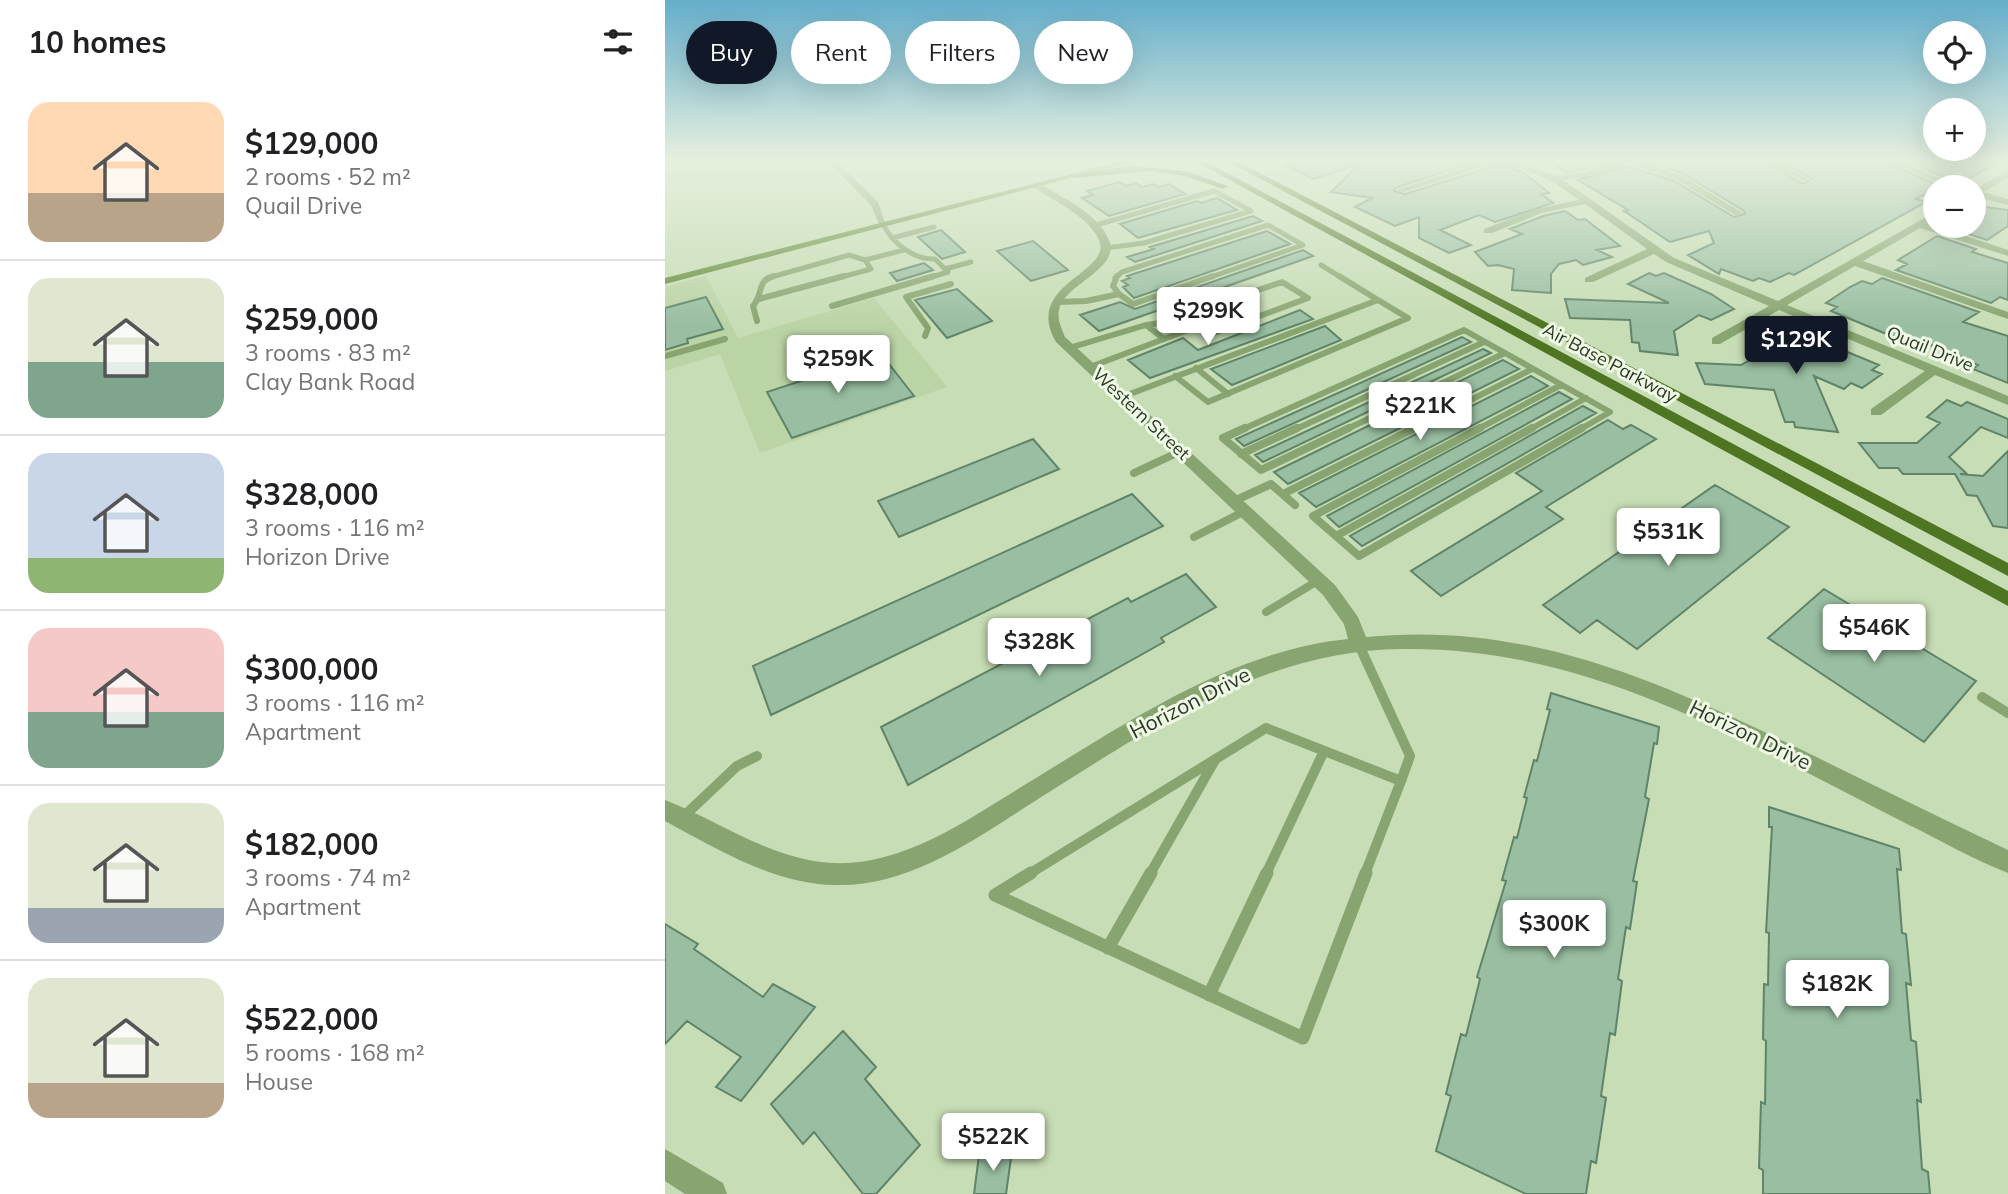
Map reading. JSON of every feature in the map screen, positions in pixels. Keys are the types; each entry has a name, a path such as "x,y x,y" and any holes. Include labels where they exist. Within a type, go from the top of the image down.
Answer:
{"main road":[{"path":"1295,215 1311,221"},
{"name":"Air Base Parkway","path":"1299,215 2008,599"},
{"name":"Air Base Parkway","path":"1333,215 2008,570"}],"street":[{"path":"879,215 882,221"},
{"path":"665,281 905,215"},
{"path":"665,271 909,215"},
{"path":"1056,302 1098,264 1106,248 1103,236 1077,215"},
{"path":"1488,231 1530,215"},
{"name":"Quail Drive","path":"1605,215 1653,250 1688,269 2008,401"},
{"path":"1716,341 1923,222"},
{"path":"1919,224 2008,253"},
{"path":"1589,279 1653,250"},
{"path":"1855,262 2007,316"},
{"name":"Western Street","path":"1056,302 1053,311 1054,330 1069,348 1319,580 1352,621 1359,645"},
{"path":"1876,412 1934,370"},
{"name":"Horizon Drive","path":"673,814 769,861 803,872 860,873 891,866 951,839 1142,725 1224,682 1269,665 1359,645 1430,641 1499,646 1591,666 1683,702 2008,862"},
{"path":"665,1164 712,1194"}],"lane":[{"path":"1093,226 1132,215"},
{"path":"1106,248 1145,243 1239,215"},
{"path":"832,306 948,272 935,259 921,260 904,250 892,238 882,221"},
{"path":"1056,302 1086,301 1119,294 1133,304 1303,245 1268,225 1122,272 1115,278 1113,286 1119,294"},
{"path":"892,238 934,227"},
{"path":"757,321 753,306 759,299 759,286 764,279 849,255 865,260 904,250"},
{"path":"759,299 871,269 865,260"},
{"path":"945,269 971,262"},
{"path":"1175,376 1208,402 1408,318 1321,265"},
{"path":"1069,348 1184,315 1282,282 1308,298 1211,334 1184,315"},
{"path":"925,336 928,328 907,298 951,284"},
{"path":"1122,397 1378,300"},
{"path":"1146,325 1164,340"},
{"path":"1090,367 1199,326"},
{"path":"1505,353 1261,470 1223,438 1464,330 1484,342 1505,353 1532,369 1610,412 1359,556 1313,516 1561,385"},
{"path":"665,356 725,339"},
{"path":"796,340 815,369"},
{"path":"1241,454 1484,342"},
{"path":"1196,368 1229,394"},
{"path":"1283,494 1532,369"},
{"path":"1336,536 1585,398"},
{"path":"1134,473 1181,451"},
{"path":"1194,537 1271,484 1295,505"},
{"path":"1266,612 1319,580"},
{"path":"1359,645 1410,756 1401,781 1303,1038 995,895 1266,728 1401,781"},
{"path":"1982,697 2008,713"},
{"path":"1209,995 1324,751"},
{"path":"673,814 737,766 757,756"},
{"path":"1108,948 1216,759"}],"shaded area":[{"path":"706,276 738,338 874,298 947,387 760,453 720,354 665,371 665,287"}],"building":[{"path":"1151,215 1220,215 1138,238 1120,224"},
{"path":"1371,215 1517,215 1495,222 1479,215 1440,230 1471,245 1449,253 1419,238 1419,217 1395,226"},
{"path":"1570,215 1578,220 1585,219 1620,246 1597,250 1612,257 1583,265 1576,260 1559,264 1551,274 1551,293 1512,290 1514,269 1498,265 1488,266 1475,252 1522,234 1510,229 1543,216"},
{"path":"1630,215 1730,215 1734,217 1742,215 1903,215 1794,275 1789,273 1770,282 1759,278 1753,281 1721,269 1719,274 1688,255 1714,243 1709,231 1670,242"},
{"path":"1986,215 2008,215 2008,226 1987,240 1981,238 1986,238"},
{"path":"1253,216 1262,221 1135,262 1127,257 1154,249 1150,247"},
{"path":"941,230 965,252 942,259 918,237"},
{"path":"1267,231 1290,244 1134,298 1123,287 1128,285 1122,281 1130,278 1127,276"},
{"path":"1934,238 1943,238 1976,249 1972,252 2008,263 2008,300 2000,297 1991,303 1896,270 1907,264 1898,260"},
{"path":"1033,241 1068,270 1031,281 997,251"},
{"path":"1303,250 1313,256 1099,331 1080,315 1120,302 1135,309"},
{"path":"924,263 933,270 897,281 890,273"},
{"path":"1649,273 1656,276 1664,273 1711,294 1734,309 1711,320 1699,315 1674,331 1678,355 1640,351 1639,343 1632,342 1630,320 1570,318 1565,299 1669,303 1628,284"},
{"path":"1882,278 1979,312 1963,322 2008,336 2008,383 1973,369 1978,365 1963,359 1965,358 1932,345 1925,350 1831,311 1837,307 1826,303 1862,281 1872,284"},
{"path":"957,289 992,321 947,338 915,300"},
{"path":"706,297 723,329 687,339 688,343 665,350 665,308"},
{"path":"1300,310 1313,319 1150,378 1128,360 1183,338 1198,350"},
{"path":"1325,326 1341,340 1232,385 1211,369"},
{"path":"1782,331 1793,336 1799,332 1879,365 1872,370 1882,374 1862,388 1851,383 1844,389 1814,376 1838,432 1795,427 1794,422 1785,422 1774,390 1705,384 1696,363 1741,365 1772,347 1763,343"},
{"path":"1462,337 1471,342 1244,446 1236,439"},
{"path":"1483,349 1491,353 1263,462 1255,455"},
{"path":"882,355 914,396 792,438 767,392 810,378 806,372 817,374 824,366 828,372"},
{"path":"1503,360 1519,369 1288,484 1274,472"},
{"path":"1531,376 1548,386 1316,507 1299,493"},
{"path":"1559,392 1572,399 1339,527 1327,516"},
{"path":"1947,400 1961,406 1967,402 2008,419 2008,438 1981,427 1949,457 1967,474 1960,474 1983,476 2008,451 2008,528 1993,526 1977,496 1967,495 1955,474 1903,474 1898,468 1879,468 1859,443 1917,443 1940,423 1927,417"},
{"path":"1583,406 1596,413 1362,546 1350,536"},
{"path":"1608,420 1623,429 1631,425 1656,439 1546,507 1563,519 1441,596 1411,571 1542,491 1516,473"},
{"path":"1033,439 1059,469 899,537 878,501"},
{"path":"1715,485 1789,527 1637,649 1597,620 1580,633 1543,605"},
{"path":"1132,494 1163,526 771,715 753,666"},
{"path":"1186,574 1216,607 1161,638 1164,642 908,785 881,727 1128,598 1131,602"},
{"path":"1824,589 1976,681 1924,742 1768,638"},
{"path":"1551,693 1659,727 1645,797 1649,799 1633,881 1637,882 1630,929 1626,927 1618,979 1622,981 1615,1035 1610,1033 1601,1096 1606,1098 1596,1163 1591,1161 1586,1194 1526,1194 1436,1151 1451,1096 1446,1094 1461,1034 1466,1036 1480,979 1477,977 1506,881 1502,880 1514,837 1517,838 1527,798 1524,797 1534,760 1537,761 1550,710 1547,709"},
{"path":"1769,807 1899,849 1901,870 1897,869 1902,933 1906,934 1911,985 1906,983 1911,1040 1916,1042 1921,1102 1917,1100 1922,1169 1928,1172 1930,1194 1763,1194 1763,1170 1759,1168 1761,1102 1765,1104 1764,984 1768,985 1769,933 1766,932 1772,827 1769,827"},
{"path":"665,924 698,944 694,949 763,997 773,984 815,1007 741,1101 716,1087 741,1057 687,1021 665,1044"},
{"path":"843,1031 876,1067 865,1079 920,1145 876,1194 863,1194 814,1132 803,1144 771,1104"},
{"path":"1012,1151 1006,1194 974,1194 979,1155"}]}
